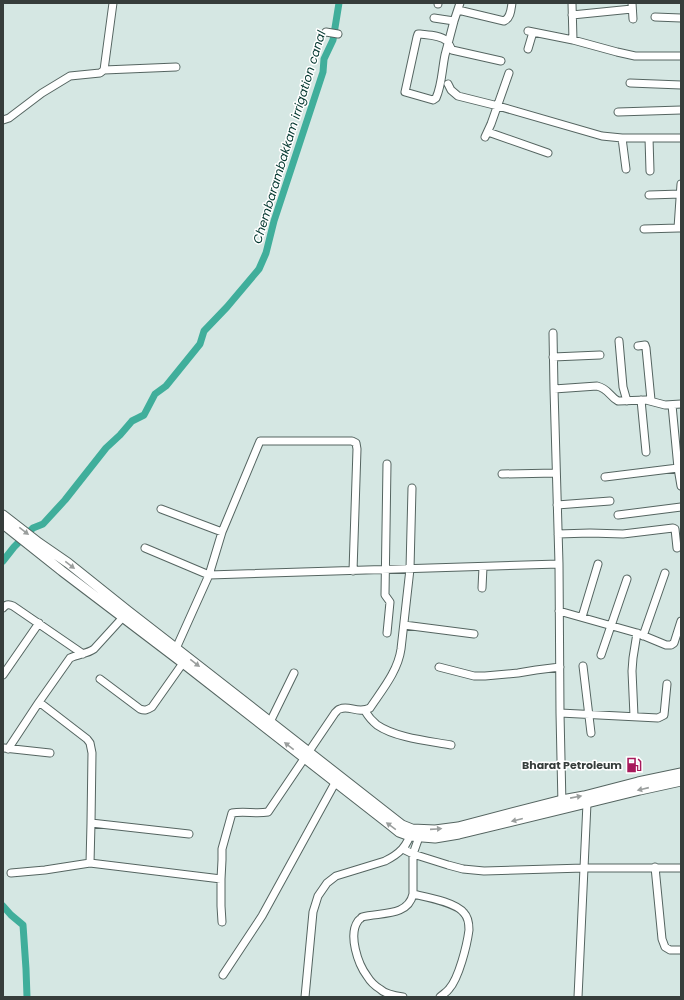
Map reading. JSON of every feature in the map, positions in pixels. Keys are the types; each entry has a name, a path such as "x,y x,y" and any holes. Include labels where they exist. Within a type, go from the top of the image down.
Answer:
{"main road":[{"path":"5,521 125,615 270,722 306,755"},
{"path":"175,652 182,663 306,755 399,832 415,833 435,838 459,834 562,805 584,796 681,773"},
{"path":"562,805 586,804 681,781"}],"street":[{"path":"104,70 113,3"},
{"path":"501,61 452,50 448,43 446,40 418,34 404,92 432,100 436,98 448,43 459,7 504,21 509,17 512,3"},
{"path":"572,3 573,40"},
{"path":"572,15 632,6 633,19"},
{"path":"655,16 681,18"},
{"path":"434,18 454,21"},
{"path":"326,32 338,34"},
{"path":"528,49 530,32 573,40 635,56 681,56"},
{"path":"3,120 9,118 42,93 70,76 100,73 104,70 176,67"},
{"path":"508,73 498,106 486,134 548,153"},
{"path":"630,83 681,85"},
{"path":"448,84 451,90 458,96 602,136 622,138 681,138"},
{"path":"618,112 681,110"},
{"path":"622,138 626,170"},
{"path":"649,138 650,171"},
{"path":"644,229 680,228 681,184"},
{"path":"649,195 681,194"},
{"path":"553,333 560,611 562,805"},
{"path":"619,341 623,387 627,401"},
{"path":"638,346 645,346 646,348 651,400"},
{"path":"553,358 600,355"},
{"path":"554,389 597,386 607,390 614,399 618,401 651,400 665,405 681,404"},
{"path":"640,400 646,452"},
{"path":"672,404 681,486"},
{"path":"175,652 209,575 222,532 260,441 352,441 356,443 353,571"},
{"path":"387,464 385,595 390,602 387,633"},
{"path":"605,476 678,468"},
{"path":"502,474 556,473"},
{"path":"222,922 222,849 232,813 268,812 271,805 335,713 340,708 365,711 370,708 396,668 400,658 410,569 412,488"},
{"path":"557,505 610,501"},
{"path":"618,515 681,507"},
{"path":"161,509 222,532"},
{"path":"558,534 624,534 673,528 675,529 677,548"},
{"path":"145,548 209,575 559,564"},
{"path":"582,617 598,564"},
{"path":"482,588 483,567"},
{"path":"634,716 632,671 633,658 640,635 665,573"},
{"path":"601,655 627,579"},
{"path":"3,608 10,604 83,654"},
{"path":"560,611 640,635 666,645 671,645 674,643 681,621"},
{"path":"5,748 70,658 76,655 89,653 125,615"},
{"path":"3,675 38,623"},
{"path":"404,625 474,634"},
{"path":"100,679 140,709 148,710 152,707 182,663"},
{"path":"583,666 591,732"},
{"path":"439,667 474,676 485,676 518,674 560,667"},
{"path":"270,722 294,673"},
{"path":"560,713 658,718 664,714 667,684"},
{"path":"39,702 87,739 90,743 92,753 90,863"},
{"path":"365,711 377,724 388,730 405,736 451,745"},
{"path":"5,748 50,753"},
{"path":"223,975 262,916 338,780"},
{"path":"578,997 586,804"},
{"path":"91,823 189,834"},
{"path":"305,997 313,912 318,896 327,883 336,876 385,861 392,857 403,849 415,833"},
{"path":"403,997 381,994 367,977 360,965 355,951 354,939 355,928 358,921 362,917 397,912 408,905 412,899 415,833"},
{"path":"403,849 413,854 448,865 463,869 484,871 584,868 681,868"},
{"path":"11,873 45,870 90,863 221,879"},
{"path":"655,867 662,939 665,947 670,950 681,950"},
{"path":"413,894 445,902 457,908 464,912 469,923 469,930 463,957 457,974 450,988 440,997"}],"waterway":[{"name":"Chembarambakkam irrigation canal","path":"3,561 14,547 33,528 43,524 65,500 106,448 132,421 144,415 155,394 166,386 200,344 204,331 227,307 259,269 266,253 274,221 323,72 324,59 333,40 339,3"},
{"name":"Chembarambakkam irrigation canal","path":"3,906 23,925 27,997"}],"place":[{"name":"Bharat Petroleum","path":"634,765"}]}
